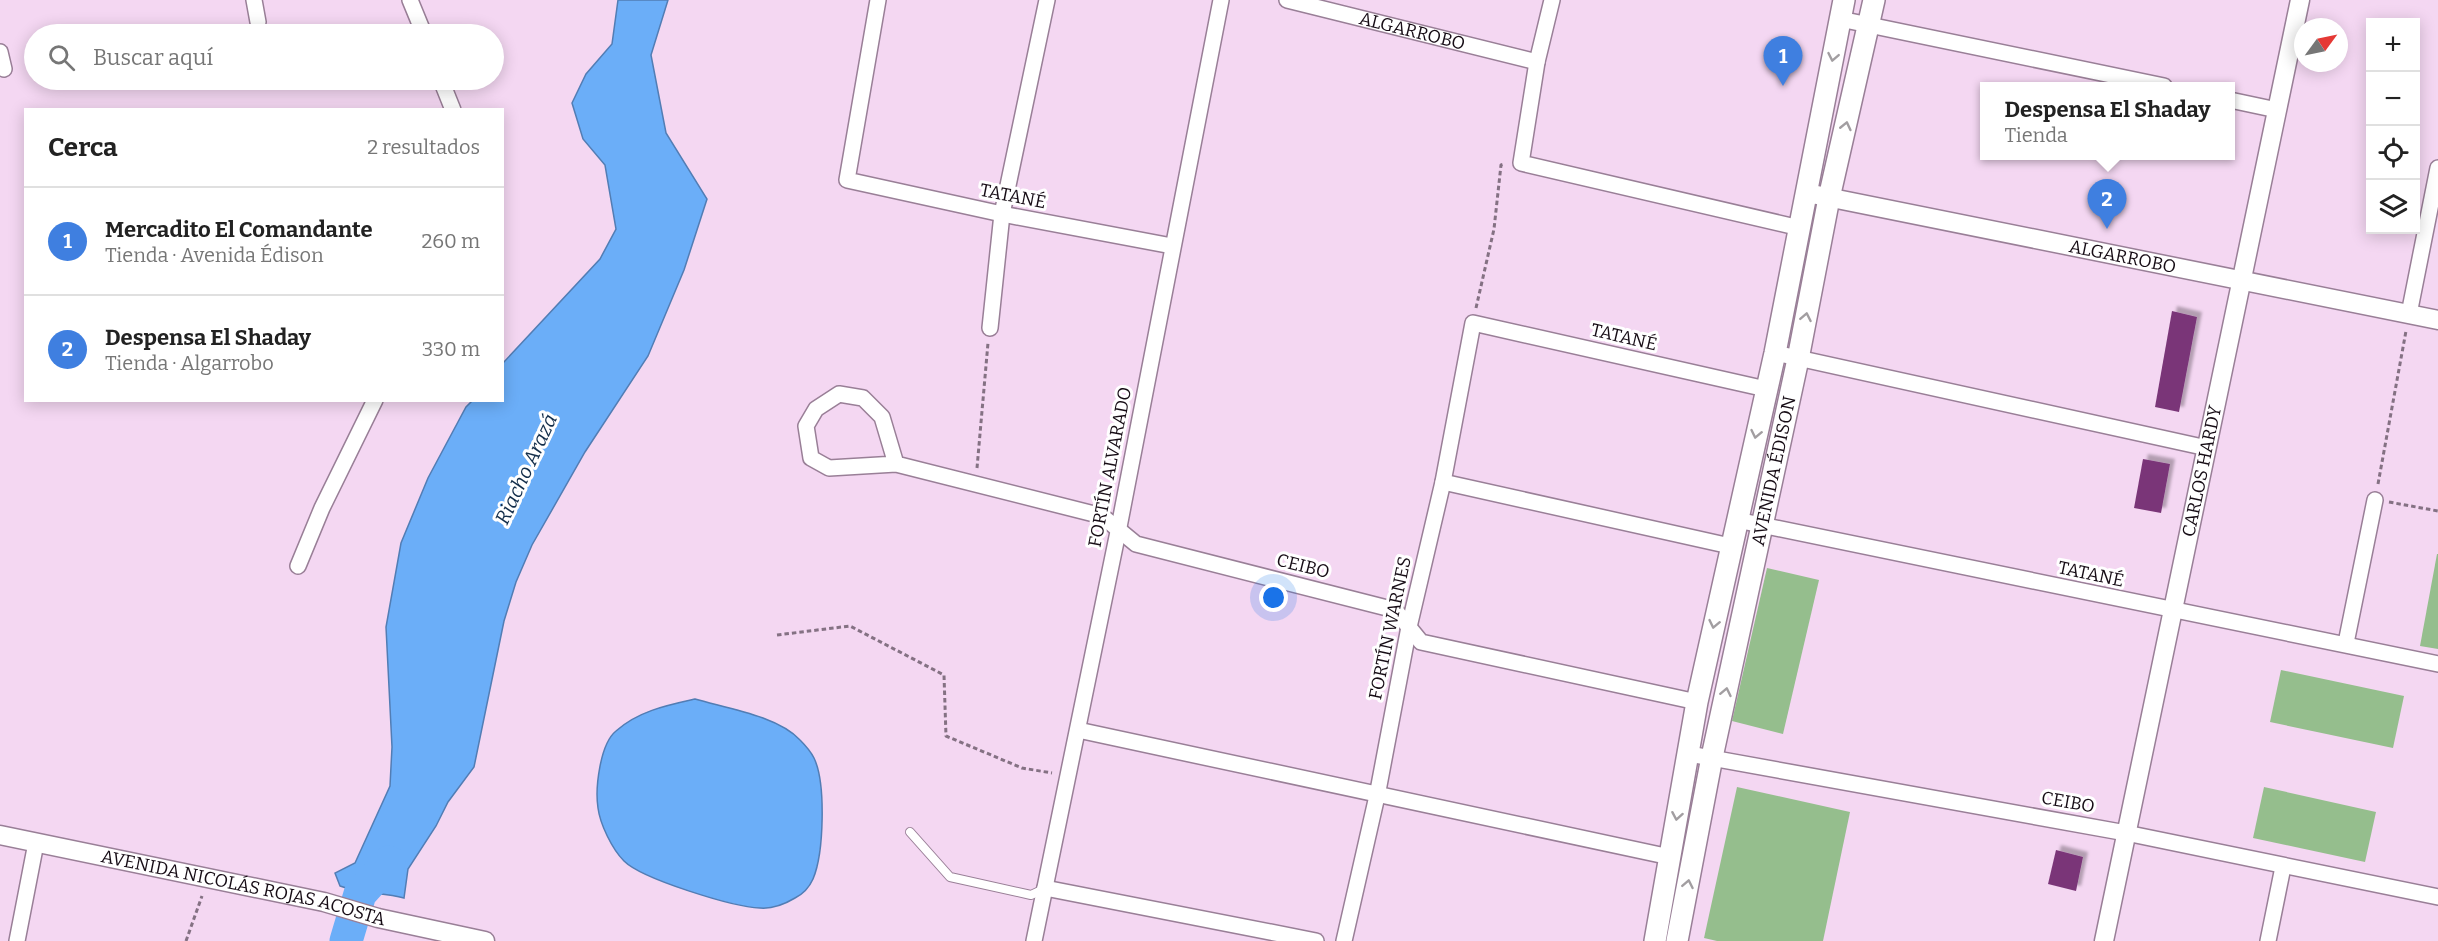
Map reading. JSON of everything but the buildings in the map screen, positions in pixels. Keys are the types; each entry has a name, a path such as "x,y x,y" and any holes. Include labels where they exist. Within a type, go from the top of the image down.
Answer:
{"main road":[{"name":"AVENIDA ÉDISON","path":"1677,941 1712,757 1798,359 1829,198 1874,0"},
{"name":"AVENIDA ÉDISON","path":"1655,941 1697,702 1774,353 1842,10"}],"street":[{"path":"254,0 258,22"},
{"path":"410,0 420,24"},
{"name":"TATANÉ","path":"878,0 847,180 1002,214 1172,246"},
{"path":"990,328 1002,214 1047,0"},
{"name":"FORTÍN ALVARADO","path":"1034,941 1119,528 1221,0"},
{"name":"ALGARROBO","path":"1287,0 1537,62"},
{"path":"1551,0 1537,62 1521,163 1800,228"},
{"name":"CARLOS HARDY","path":"2104,941 2300,0"},
{"path":"1842,10 1868,26 2140,82"},
{"path":"0,52 4,69"},
{"path":"445,90 452,108"},
{"path":"2235,101 2277,110"},
{"path":"2409,314 2438,168"},
{"name":"ALGARROBO","path":"1807,194 2438,320"},
{"name":"TATANÉ","path":"1473,323 1766,389"},
{"name":"FORTÍN WARNES","path":"1344,941 1377,796 1408,627 1443,482 1473,323"},
{"path":"1774,353 2207,448"},
{"name":"CEIBO","path":"896,464 882,417 863,398 839,394 816,409 806,426 811,458 830,468 896,464 1102,516 1136,544 1395,610 1421,642 1697,702"},
{"path":"298,566 322,508 374,402"},
{"path":"1443,482 1730,546"},
{"path":"2346,643 2375,500"},
{"name":"TATANÉ","path":"1737,520 2173,611 2346,643 2438,664"},
{"path":"1078,730 1377,796 1670,857"},
{"name":"CEIBO","path":"1689,754 2126,833 2438,897"},
{"name":"AVENIDA NICOLÁS ROJAS ACOSTA","path":"0,834 324,902 378,918 475,940"},
{"path":"17,941 36,843"},
{"path":"2268,941 2283,867"},
{"path":"1045,888 1316,941"}],"lane":[{"path":"910,832 950,877 1030,895 1045,888"}],"path":[{"path":"1473,323 1494,229 1501,165 1521,163"},
{"path":"2409,314 2375,500 2438,511"},
{"path":"975,484 990,328"},
{"path":"777,636 850,626 944,675 946,736 1022,768 1069,775"},
{"path":"186,941 208,877"}],"green space":[{"path":"2438,554 2438,649 2420,646"},
{"path":"1767,568 1819,580 1783,734 1732,721"},
{"path":"2281,670 2404,696 2393,748 2270,722"},
{"path":"1737,787 1850,812 1823,941 1717,941 1704,938"},
{"path":"2264,787 2376,812 2365,862 2253,838"}],"water":[{"path":"618,0 668,0 651,55 666,133 707,199 684,270 648,356 585,452 532,545 516,582 504,621 474,767 448,802 436,826 408,869 404,898 349,889 340,886 335,873 355,863 390,786 392,747 386,627 401,543 428,478 466,407 471,402 504,402 504,362 600,259 616,229 605,165 583,139 572,103 586,74 612,44"},
{"path":"695,699 751,714 779,725 800,740 814,758 818,769 822,800 817,867 810,885 801,895 778,906 760,908 730,903 668,884 624,861 607,836 599,814 597,789 602,756 611,737 634,718 664,706"}],"waterway":[{"name":"Riacho Arazá","path":"346,941 360,894 389,862"}],"place":[{"name":"Mercadito El Comandante","path":"1783,86"},
{"name":"Despensa El Shaday","path":"2107,229"}]}
